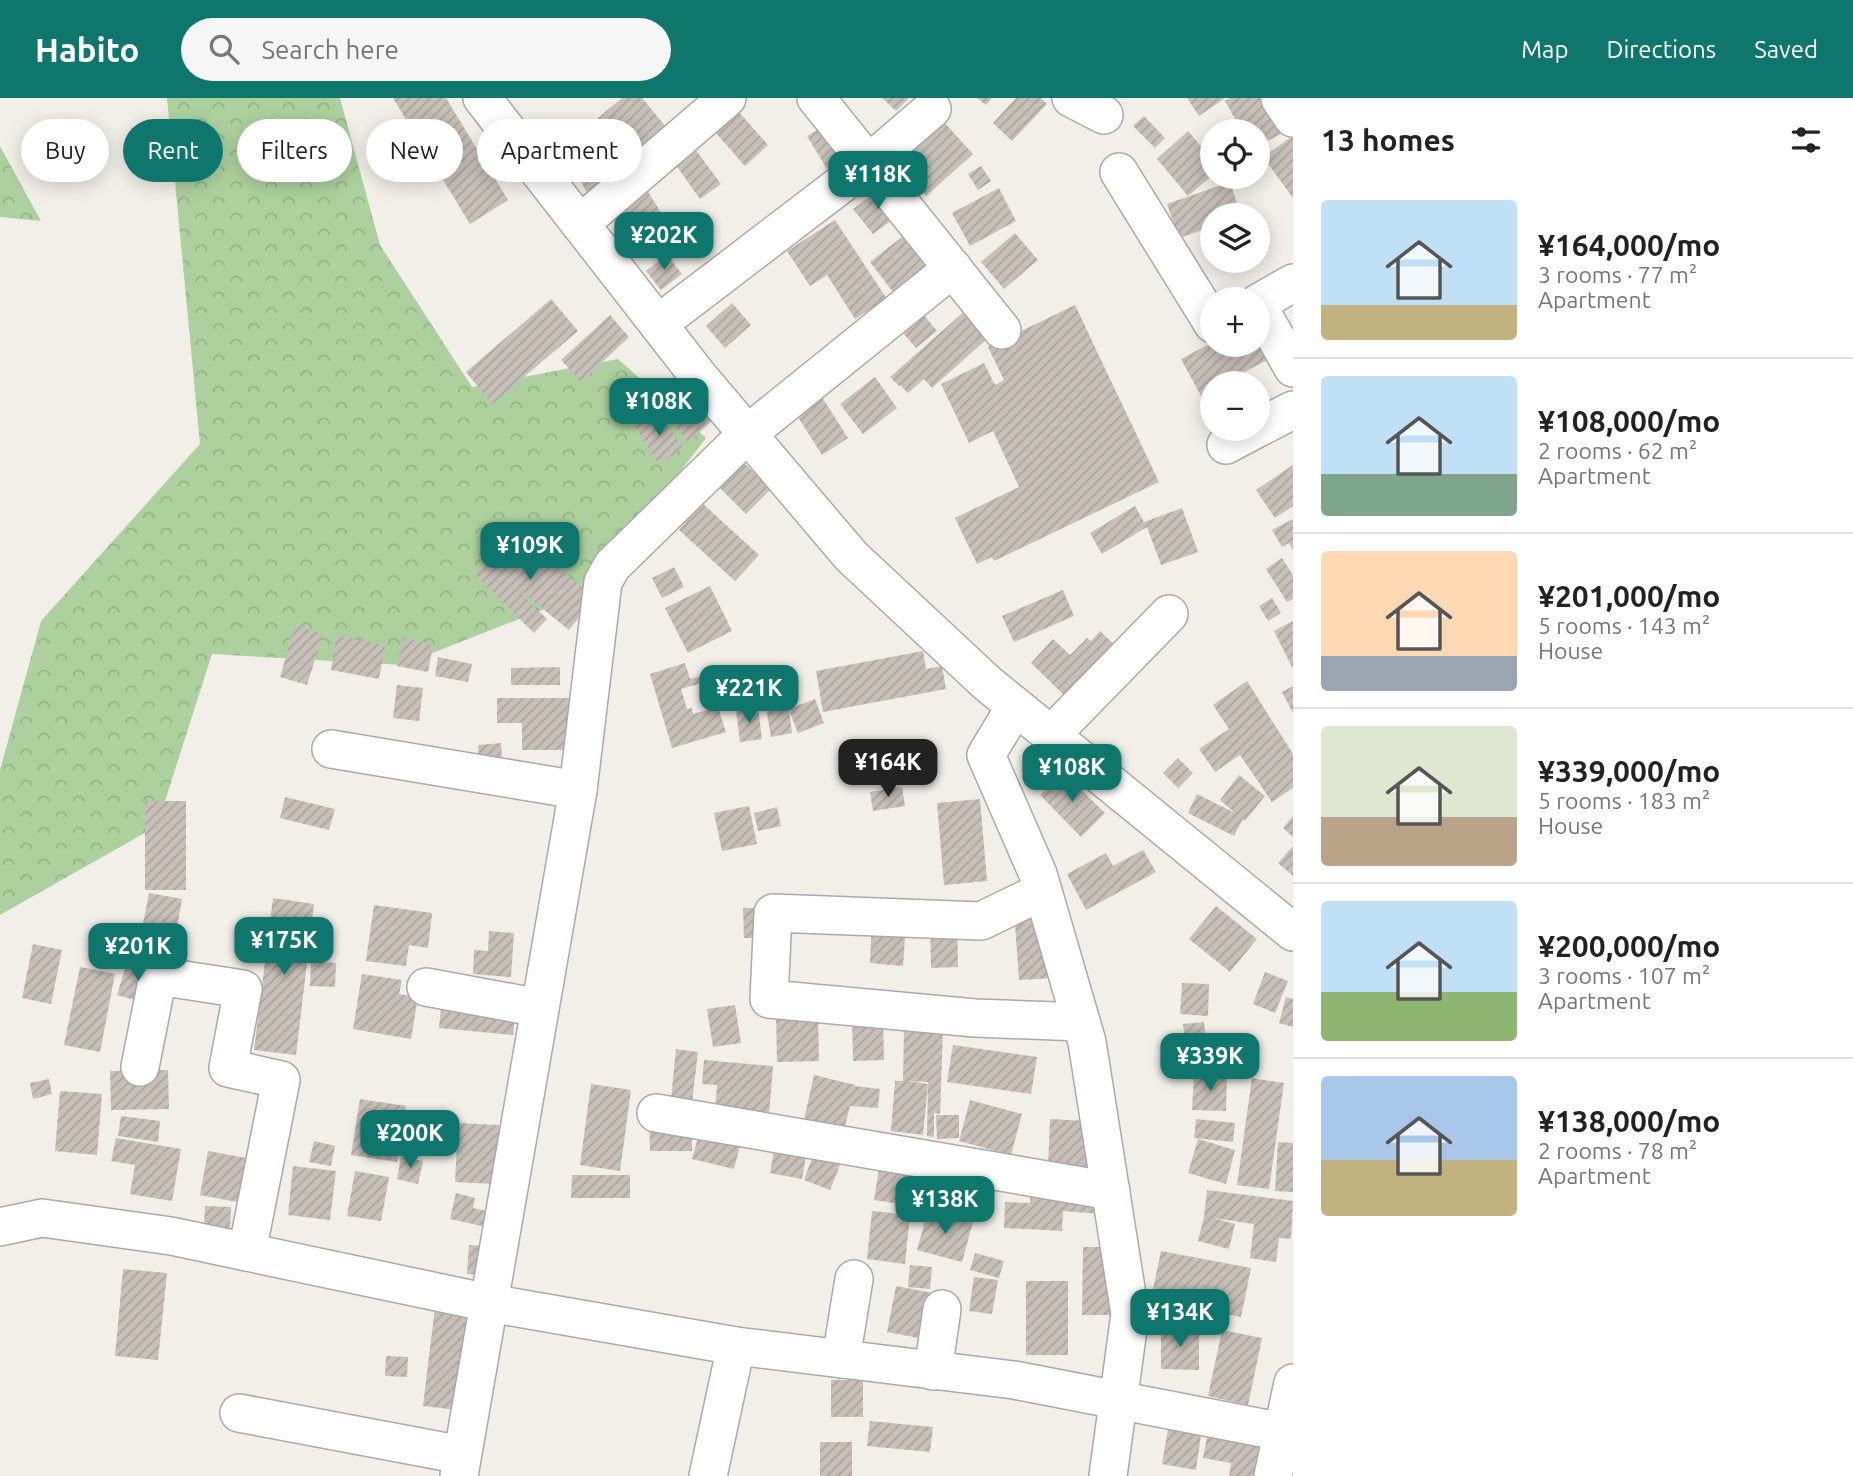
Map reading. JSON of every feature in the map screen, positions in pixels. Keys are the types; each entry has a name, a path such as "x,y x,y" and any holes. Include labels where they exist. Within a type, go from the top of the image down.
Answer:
{"street":[{"path":"580,224 727,98"},
{"path":"816,98 1002,330"},
{"path":"1071,98 1104,115"},
{"path":"500,105 580,224 746,435 850,556 1015,707 1293,932"},
{"path":"658,324 869,163 932,109"},
{"path":"1119,172 1200,303"},
{"path":"239,1413 461,1465 578,790 603,582 612,566 746,435 953,268"},
{"path":"1270,298 1293,284"},
{"path":"1270,327 1293,368"},
{"path":"1270,422 1293,410"},
{"path":"1050,736 1169,614"},
{"path":"1015,707 986,755 1038,874 1087,1042 1130,1314 1108,1476"},
{"path":"331,749 578,790"},
{"path":"1043,891 981,921 773,913 769,999 975,1018 1081,1022"},
{"path":"140,1067 158,976 243,989 228,1068 281,1080 247,1252"},
{"path":"426,987 540,1007"},
{"path":"656,1113 1111,1191"},
{"path":"0,1227 41,1219 171,1236 489,1303 736,1346 1014,1380 1283,1432"},
{"path":"841,1359 854,1279"},
{"path":"933,1371 942,1309"},
{"path":"708,1476 736,1346"},
{"path":"1273,1476 1293,1383"}],"green space":[{"path":"167,98 340,98 346,119 237,119 237,182 352,182 352,142 380,245 472,387 618,359 706,438 588,592 402,665 212,654 157,826 0,915 0,770 41,621 200,444 175,182 223,182 223,119 169,119"},
{"path":"0,146 41,221 0,217"}],"building":[{"path":"393,98 446,98 459,119 406,119"},
{"path":"622,98 642,98 667,128 642,150 642,119 597,119"},
{"path":"882,98 909,98 896,111"},
{"path":"977,98 992,98 986,105"},
{"path":"1016,98 1041,98 1047,104 1012,141 993,123"},
{"path":"1187,98 1225,98 1199,116"},
{"path":"1230,98 1273,98 1290,129 1270,140 1270,119 1235,119 1225,101"},
{"path":"730,102 768,145 745,166 707,123"},
{"path":"841,115 861,148 827,169 807,136"},
{"path":"1144,116 1165,138 1155,148 1133,126"},
{"path":"942,120 973,154 926,196 896,162"},
{"path":"463,126 477,149 477,182 497,182 508,200 470,224 444,182 463,182"},
{"path":"1188,131 1200,145 1200,186 1188,196 1157,159"},
{"path":"1291,137 1293,139 1293,198 1270,167 1270,152"},
{"path":"695,149 721,184 700,199 675,164"},
{"path":"981,166 991,181 978,190 968,174"},
{"path":"581,182 611,182 588,195"},
{"path":"635,182 642,182 670,227 644,243 614,195"},
{"path":"883,187 902,213 873,234 853,209"},
{"path":"999,188 1016,221 970,246 952,213"},
{"path":"1210,189 1232,189 1237,203 1200,203 1200,231 1179,238 1167,204"},
{"path":"835,220 887,299 855,319 827,275 810,286 787,251"},
{"path":"912,229 935,258 893,292 870,262"},
{"path":"1015,233 1038,260 1004,289 981,262"},
{"path":"667,255 682,274 661,290 646,271"},
{"path":"551,299 578,331 492,404 466,372"},
{"path":"975,302 998,329 932,388 924,379 908,393 890,377"},
{"path":"732,303 751,325 725,348 706,326"},
{"path":"1075,305 1159,482 994,561 992,557 977,564 955,518 1019,487 993,431 969,443 941,384 984,363 995,385 1004,380 988,347"},
{"path":"919,309 937,331 916,348 898,327"},
{"path":"610,315 629,337 581,382 561,360"},
{"path":"1200,349 1200,357 1270,357 1270,351 1273,357 1246,371 1200,371 1200,394 1181,359"},
{"path":"875,377 897,408 863,434 840,404"},
{"path":"694,394 715,418 688,442 667,417"},
{"path":"820,394 848,438 822,455 794,411"},
{"path":"658,411 683,448 659,464 635,427"},
{"path":"740,459 771,489 746,514 715,483"},
{"path":"1293,465 1293,506 1275,518 1256,490"},
{"path":"702,503 759,555 735,581 679,530"},
{"path":"1135,506 1144,522 1182,508 1198,552 1161,565 1147,527 1102,554 1090,533"},
{"path":"1293,519 1293,550 1289,543 1282,547 1272,530"},
{"path":"504,523 595,597 569,630 508,581 547,619 534,633 475,575 487,563 478,555"},
{"path":"1282,558 1293,575 1293,599 1287,602 1266,569"},
{"path":"674,567 684,587 662,598 652,578"},
{"path":"710,586 732,631 688,653 665,608"},
{"path":"1063,590 1074,616 1014,642 1002,616"},
{"path":"1272,598 1281,613 1268,621 1259,606"},
{"path":"1293,621 1293,669 1274,631"},
{"path":"295,625 323,634 307,685 280,677"},
{"path":"1100,631 1119,649 1070,701 1031,663 1053,639 1070,655 1087,638 1091,641"},
{"path":"337,636 385,645 379,679 331,670"},
{"path":"403,638 433,645 428,672 397,666"},
{"path":"923,651 926,669 942,666 946,689 823,712 816,671"},
{"path":"438,657 472,664 468,682 435,676"},
{"path":"685,663 690,679 701,676 702,683 681,689 687,709 692,708 693,714 718,707 726,732 672,748 650,674"},
{"path":"560,667 560,685 511,685 511,668"},
{"path":"1247,681 1293,754 1293,788 1272,802 1240,755 1215,772 1199,749 1229,729 1213,705"},
{"path":"397,685 423,688 419,721 393,718"},
{"path":"1293,686 1293,713 1282,692"},
{"path":"497,698 578,698 578,750 522,750 522,723 497,723"},
{"path":"815,699 824,723 798,733 789,710 792,733 771,737 766,708 788,704 789,709"},
{"path":"758,707 762,739 740,742 736,711"},
{"path":"501,743 502,757 479,759 478,745"},
{"path":"1178,758 1193,773 1178,788 1163,773"},
{"path":"1063,772 1105,813 1081,837 1040,795"},
{"path":"1239,775 1265,796 1245,821 1243,819 1234,836 1188,813 1197,794 1235,813 1220,800"},
{"path":"902,787 905,806 873,811 870,792"},
{"path":"285,797 335,809 329,830 280,818"},
{"path":"980,799 987,881 944,885 937,803"},
{"path":"145,801 186,801 186,890 145,890"},
{"path":"749,806 757,844 722,851 714,813"},
{"path":"777,807 781,826 758,831 754,813"},
{"path":"1293,816 1293,837 1283,828"},
{"path":"1293,846 1293,876 1278,863"},
{"path":"1143,850 1156,872 1086,910 1067,874 1106,853 1113,866"},
{"path":"149,893 182,899 172,955 138,949"},
{"path":"273,898 314,904 296,1055 254,1050"},
{"path":"374,905 432,913 428,948 409,945 406,966 366,961"},
{"path":"1216,906 1257,939 1230,972 1189,939"},
{"path":"743,908 770,908 771,938 744,938"},
{"path":"1052,908 1057,978 1019,980 1014,910"},
{"path":"872,919 906,922 903,966 870,963"},
{"path":"957,920 958,967 931,968 930,921"},
{"path":"489,931 514,933 511,977 473,974 474,950 488,951"},
{"path":"33,944 62,950 51,1004 22,998"},
{"path":"311,961 336,963 335,987 310,986"},
{"path":"127,962 159,972 149,1004 117,995"},
{"path":"80,967 115,974 100,1052 64,1045"},
{"path":"1265,972 1288,981 1275,1013 1253,1004"},
{"path":"362,974 402,980 399,994 418,997 411,1039 353,1029"},
{"path":"1182,983 1209,984 1208,1016 1180,1014"},
{"path":"1286,997 1293,999 1293,1027 1279,1023"},
{"path":"442,999 516,1006 513,1035 439,1028"},
{"path":"735,1005 741,1043 713,1047 707,1009"},
{"path":"818,1015 819,1061 777,1062 776,1016"},
{"path":"852,1018 883,1018 884,1060 853,1061"},
{"path":"1204,1022 1206,1039 1185,1041 1183,1024"},
{"path":"904,1029 943,1030 940,1114 934,1113 934,1137 927,1136 928,1084 923,1135 891,1131 895,1081 903,1081"},
{"path":"953,1045 1037,1057 1031,1094 947,1082"},
{"path":"676,1049 698,1052 692,1102 671,1099"},
{"path":"704,1060 773,1066 769,1116 715,1111 717,1085 702,1084"},
{"path":"168,1070 169,1109 111,1110 110,1071"},
{"path":"1194,1074 1227,1075 1226,1111 1192,1110"},
{"path":"814,1075 855,1086 880,1089 878,1108 850,1106 844,1130 804,1120"},
{"path":"1252,1078 1284,1083 1269,1189 1237,1185"},
{"path":"49,1079 52,1094 33,1099 30,1083"},
{"path":"591,1084 631,1090 620,1171 580,1165"},
{"path":"60,1091 102,1094 97,1155 55,1151"},
{"path":"360,1099 406,1106 397,1162 351,1155"},
{"path":"970,1100 1022,1114 1011,1155 959,1141"},
{"path":"649,1113 692,1113 692,1151 650,1151"},
{"path":"936,1115 959,1115 959,1138 937,1139"},
{"path":"121,1116 160,1121 158,1142 118,1136"},
{"path":"704,1116 745,1126 734,1169 692,1159"},
{"path":"1050,1119 1088,1121 1086,1168 1048,1167"},
{"path":"1196,1119 1235,1123 1233,1142 1194,1138"},
{"path":"458,1123 499,1125 496,1184 455,1182"},
{"path":"116,1138 181,1149 172,1201 130,1194 135,1165 111,1161"},
{"path":"1198,1139 1235,1150 1226,1184 1188,1173"},
{"path":"314,1141 335,1146 331,1166 309,1162"},
{"path":"1278,1142 1293,1143 1293,1192 1275,1191"},
{"path":"817,1144 844,1155 830,1190 804,1180"},
{"path":"774,1150 806,1156 802,1179 770,1173"},
{"path":"208,1151 251,1159 243,1203 200,1195"},
{"path":"401,1157 423,1161 418,1184 397,1179"},
{"path":"881,1157 908,1161 901,1204 874,1200"},
{"path":"293,1166 336,1171 330,1220 288,1215"},
{"path":"945,1169 978,1174 971,1217 938,1212"},
{"path":"355,1171 389,1177 381,1221 347,1216"},
{"path":"572,1175 630,1175 630,1198 571,1198"},
{"path":"1031,1185 1103,1189 1102,1214 1063,1211 1062,1231 1004,1228 1005,1202 1030,1203"},
{"path":"1207,1190 1293,1201 1291,1239 1279,1238 1276,1262 1250,1258 1254,1224 1213,1218 1235,1224 1229,1249 1198,1241"},
{"path":"456,1193 475,1198 473,1208 491,1212 487,1227 450,1219"},
{"path":"205,1206 231,1207 230,1229 204,1228"},
{"path":"928,1210 973,1222 962,1262 917,1250"},
{"path":"872,1211 910,1215 905,1264 867,1259"},
{"path":"469,1245 488,1246 486,1275 467,1274"},
{"path":"1083,1247 1111,1247 1111,1315 1082,1315"},
{"path":"1161,1251 1251,1268 1241,1317 1151,1299"},
{"path":"975,1253 1004,1261 999,1278 970,1270"},
{"path":"910,1265 932,1267 930,1289 908,1287"},
{"path":"123,1269 167,1273 158,1360 115,1356"},
{"path":"974,1277 998,1280 992,1314 969,1311"},
{"path":"1026,1281 1068,1281 1068,1355 1026,1355"},
{"path":"896,1286 943,1295 934,1341 887,1332"},
{"path":"436,1299 467,1314 457,1410 423,1406"},
{"path":"1161,1328 1199,1328 1199,1370 1161,1369"},
{"path":"1222,1330 1262,1338 1248,1405 1208,1396"},
{"path":"386,1356 408,1357 407,1377 385,1376"},
{"path":"831,1380 863,1380 863,1417 831,1417"},
{"path":"870,1421 933,1427 930,1452 867,1446"},
{"path":"1210,1421 1262,1432 1253,1476 1229,1476 1231,1463 1203,1458"},
{"path":"1169,1423 1202,1428 1196,1470 1162,1464"},
{"path":"820,1442 852,1442 852,1476 820,1476"}]}
